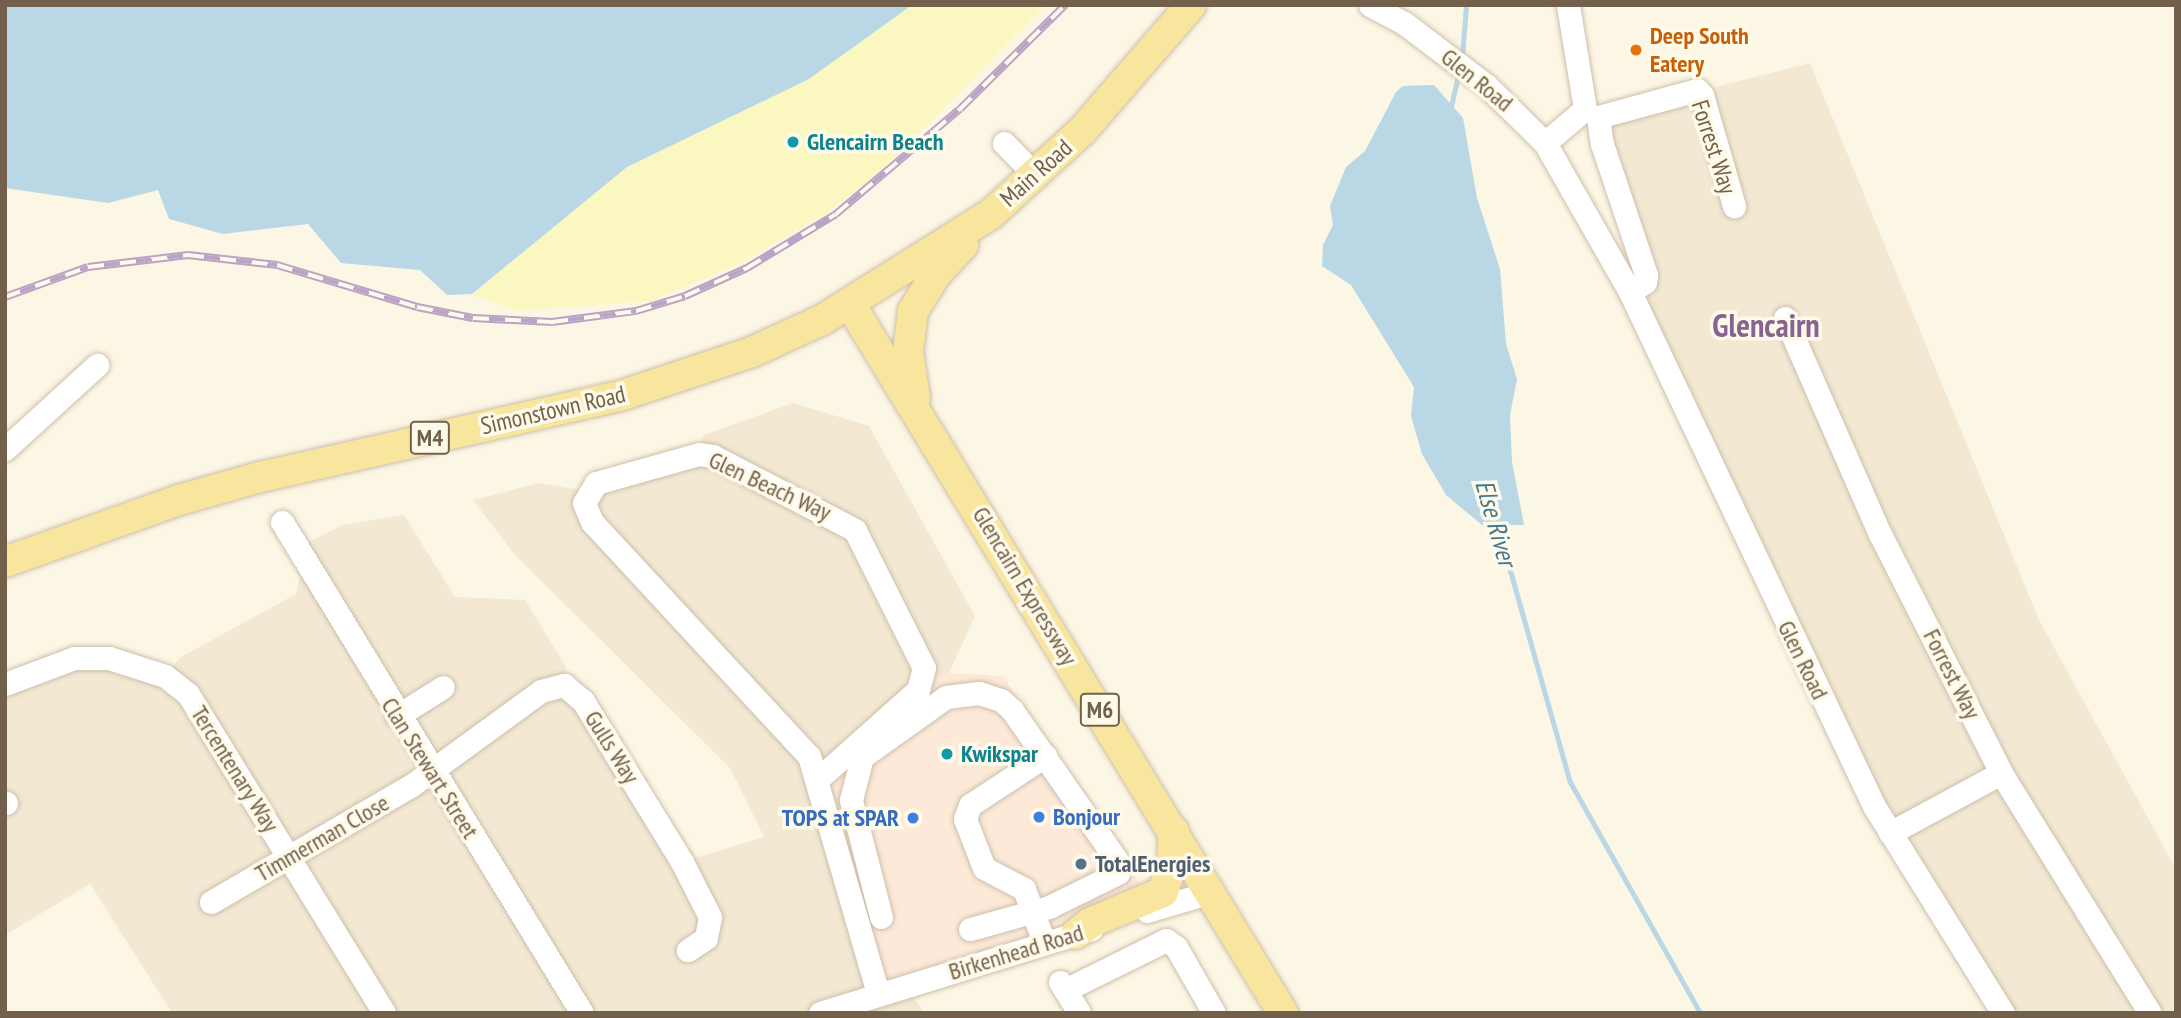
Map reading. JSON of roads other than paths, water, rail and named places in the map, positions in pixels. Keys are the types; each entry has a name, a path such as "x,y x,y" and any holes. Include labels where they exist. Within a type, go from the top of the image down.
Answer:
{"main road":[{"name":"Main Road","path":"850,304 991,214 1035,176 1115,96 1191,5"},
{"path":"916,407 908,352 913,311 936,274 991,214"},
{"name":"Glencairn Expressway","path":"850,304 916,407 1283,1013"},
{"name":"Simonstown Road","path":"5,562 260,477 657,385 752,352 850,304"},
{"path":"1076,934 1090,923 1163,892 1169,881 1174,831"}],"street":[{"name":"Glen Road","path":"1370,5 1404,23 1487,86 1545,142 1630,292 1684,414 1890,833 2003,1013"},
{"name":"Glen Road","path":"1388,5 1404,23"},
{"path":"1568,5 1591,113 1646,275 1645,282 1630,292"},
{"name":"Forrest Way","path":"1591,113 1693,90 1702,95 1734,206"},
{"path":"1545,142 1591,113"},
{"path":"1004,143 1035,176"},
{"name":"Forrest Way","path":"1785,318 1880,534 2001,773 2150,1013"},
{"path":"5,449 97,365"},
{"name":"Glen Beach Way","path":"878,994 818,779 796,737 592,522 584,503 596,483 699,454 844,521 859,536 923,657 920,684"},
{"name":"Clan Stewart Street","path":"282,522 397,716 582,1013"},
{"name":"Tercentenary Way","path":"5,684 74,658 109,658 165,676 188,694 384,1013"},
{"path":"818,779 920,684 946,697"},
{"name":"Gulls Way","path":"431,771 541,691 564,685 574,691 682,862 710,917 706,938 688,950"},
{"path":"397,716 443,687"},
{"path":"881,917 852,813 856,772 862,757 946,697 979,692 1001,700 1045,756 1121,865 1118,873 1033,911 970,929"},
{"path":"1044,942 1024,889 984,869 965,819 970,805 1045,756"},
{"name":"Timmerman Close","path":"211,902 291,858 431,771"},
{"path":"1890,833 2001,773"},
{"name":"Birkenhead Road","path":"820,1013 1211,892"},
{"path":"1079,1013 1063,986 1166,940 1176,947 1214,1013"}],"water":[{"path":"5,5 912,5 809,79 627,167 472,294 447,295 420,270 341,263 308,224 223,234 169,219 158,190 108,203 5,188"},
{"path":"1434,85 1463,118 1477,198 1500,269 1506,344 1517,379 1510,415 1512,462 1524,525 1482,525 1446,495 1422,454 1411,416 1414,387 1351,285 1322,266 1323,245 1333,225 1330,206 1346,167 1365,151 1396,92 1403,86"}],"waterway":[{"name":"Else River","path":"1462,58 1466,5"},
{"name":"Else River","path":"1451,106 1459,71"},
{"name":"Else River","path":"1496,521 1570,782 1700,1013"}],"railway":[{"path":"5,297 88,267 188,255 277,265 417,307 473,318 552,322 636,311 685,296 747,268 836,214 960,109 1065,5"}],"place":[{"name":"Deep South Eatery","path":"1636,50"},
{"name":"Glencairn Beach","path":"793,142"},
{"name":"Kwikspar","path":"947,754"},
{"name":"Bonjour","path":"1039,817"},
{"name":"TOPS at SPAR","path":"913,818"},
{"name":"TotalEnergies","path":"1081,864"}],"district":[{"name":"Glencairn","path":"1766,325"}]}
